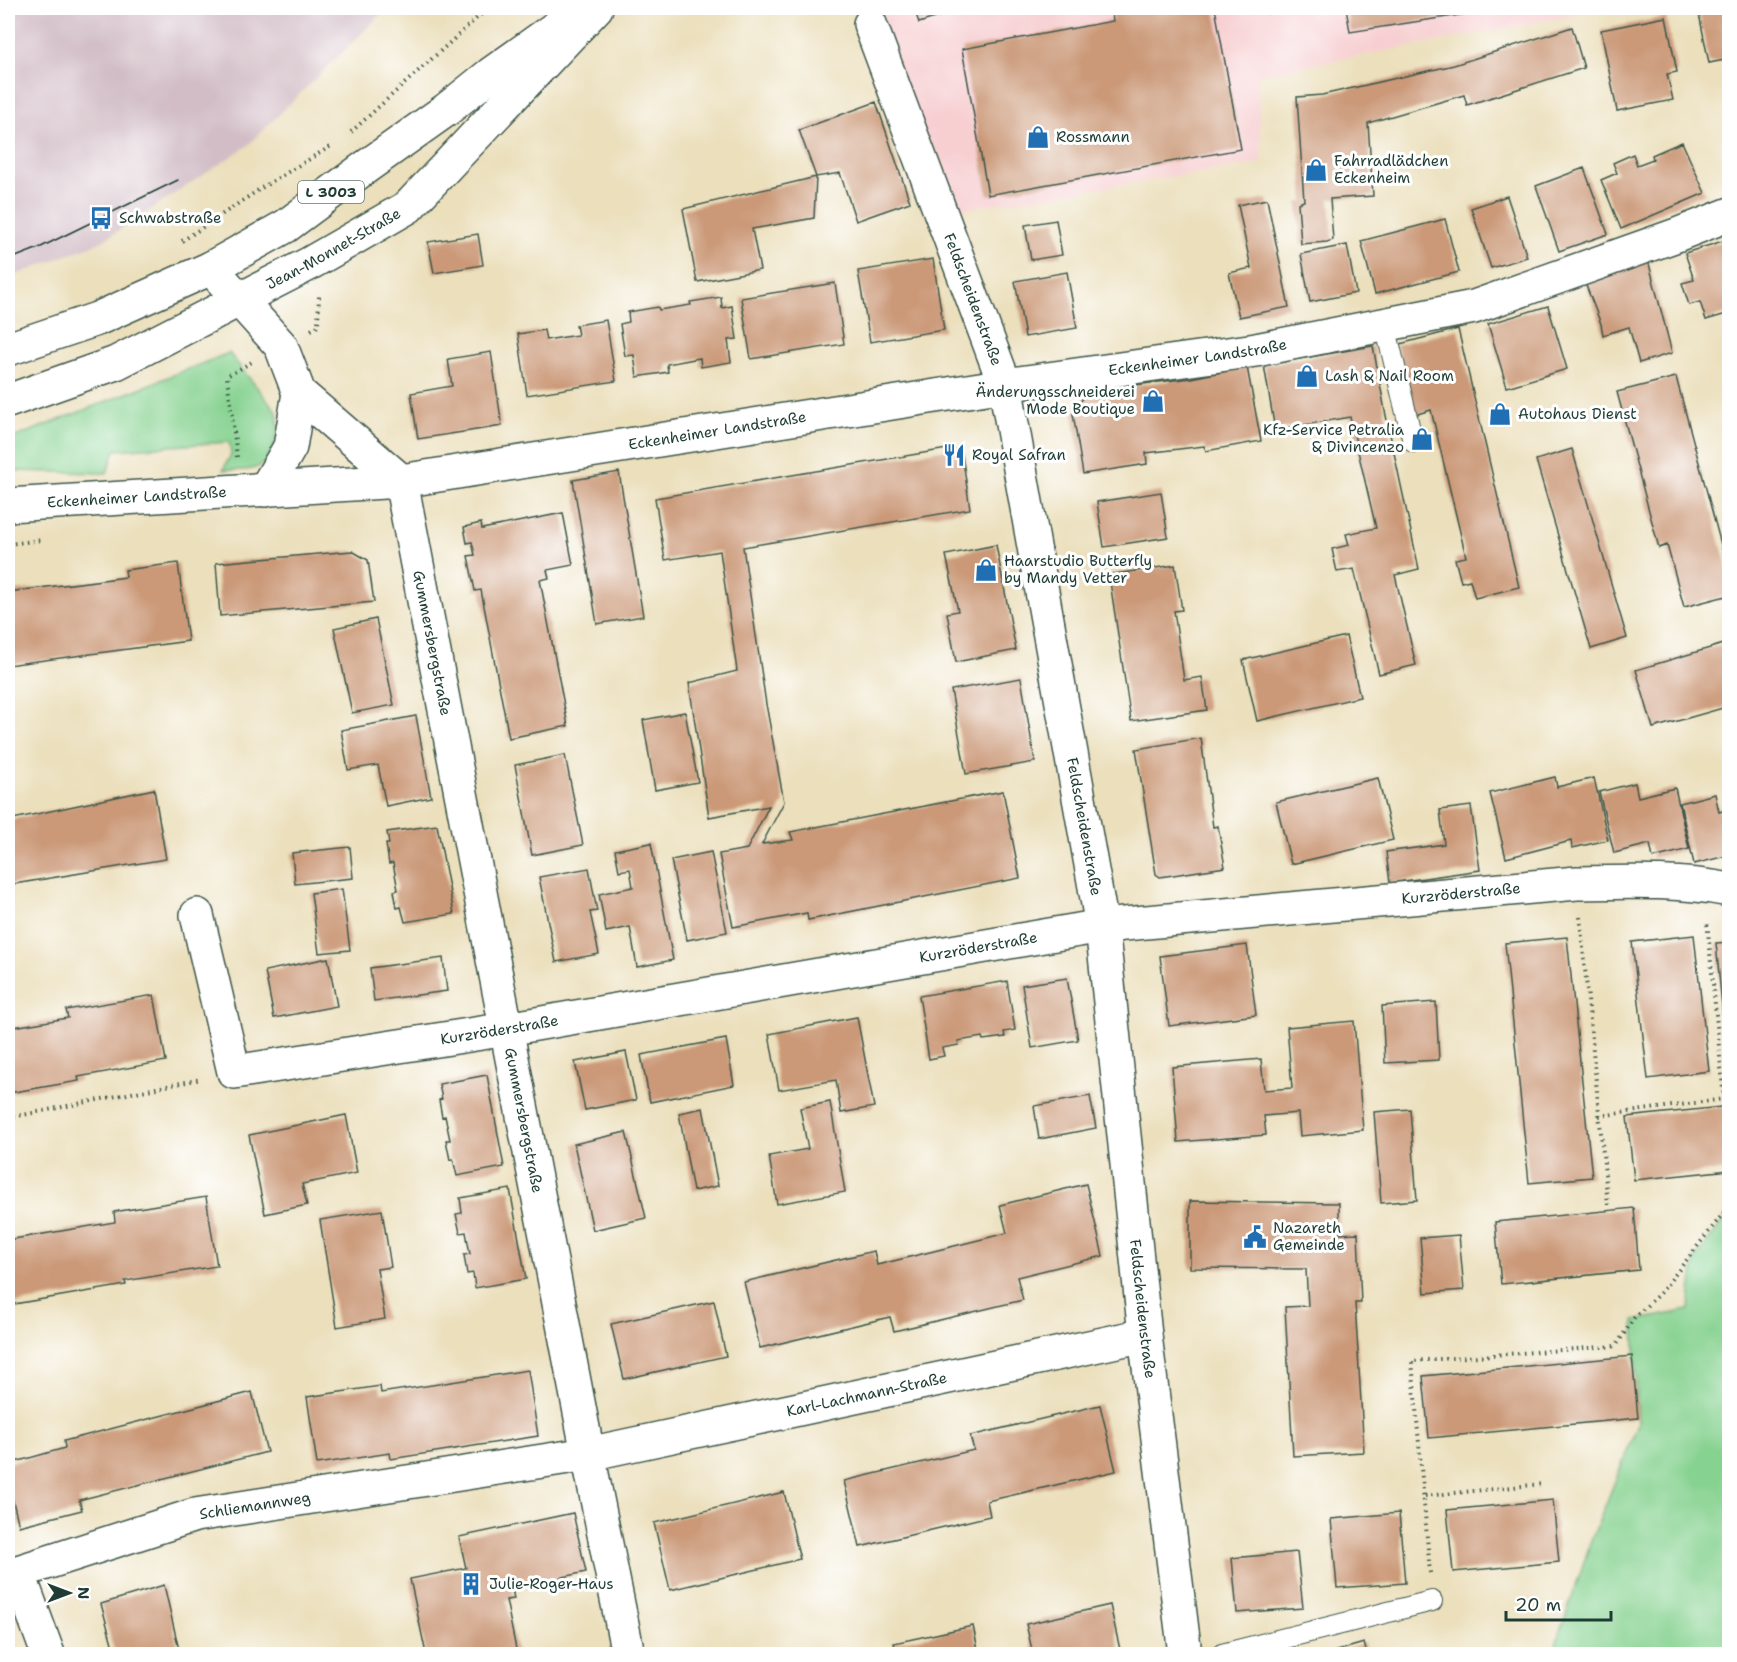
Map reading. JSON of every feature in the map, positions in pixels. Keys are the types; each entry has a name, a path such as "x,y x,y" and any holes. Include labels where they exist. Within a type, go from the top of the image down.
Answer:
{"street":[{"name":"L 3003","path":"8,349 97,319 211,268 286,226 446,110 490,74 584,8"},
{"name":"Jean-Monnet-Straße","path":"8,401 116,363 241,300 408,207 596,8"},
{"name":"Feldscheidenstraße","path":"870,24 1005,385 1102,926 1145,1335 1185,1654"},
{"name":"Eckenheimer Landstraße","path":"8,505 401,481 1005,385 1256,350 1474,307 1730,214"},
{"path":"211,268 281,346 299,393 401,481"},
{"path":"265,489 290,447 299,393"},
{"name":"Gummersbergstraße","path":"401,481 628,1654"},
{"name":"Kurzröderstraße","path":"234,1072 507,1029 1102,926 1577,883 1642,882 1716,887"},
{"path":"197,915 234,1072"},
{"name":"Karl-Lachmann-Straße","path":"588,1454 1145,1335"},
{"name":"Schliemannweg","path":"48,1654 18,1572 195,1515 588,1454"}],"lane":[{"path":"1385,324 1413,442"},
{"path":"1222,1654 1432,1601"}],"path":[{"path":"344,139 488,8"},
{"path":"1265,13 1273,8"},
{"path":"263,187 333,145"},
{"path":"318,326 319,289"},
{"path":"227,376 237,457"},
{"path":"1577,883 1608,1205"},
{"path":"1599,1116 1724,1100 1716,887"},
{"path":"8,1118 234,1072"},
{"path":"1432,1601 1412,1361 1616,1346 1634,1318 1662,1291 1730,1205"},
{"path":"1425,1496 1542,1484"}],"shaded area":[{"path":"8,8 387,8 247,146 101,242 8,278"},
{"path":"874,8 1612,8 1257,75 1262,163 948,211"}],"green space":[{"path":"229,353 277,412 278,428 274,446 259,466 249,470 223,470 231,454 229,442 115,450 107,473 8,471 8,440"},
{"path":"1729,1212 1729,1654 1553,1654 1591,1541 1638,1424 1634,1321 1689,1310 1695,1260"}],"building":[{"path":"914,8 965,8 919,23"},
{"path":"1111,8 1215,8 1241,149 988,195 962,49 1113,21"},
{"path":"1346,8 1498,8 1498,9 1350,32"},
{"path":"1730,8 1730,59 1709,63 1698,9"},
{"path":"1666,17 1677,72 1667,74 1673,100 1617,111 1601,30"},
{"path":"1572,27 1584,68 1467,105 1464,95 1368,123 1373,196 1330,199 1333,240 1301,244 1298,203 1304,201 1297,97 1322,95 1454,65"},
{"path":"876,102 910,202 856,221 840,173 816,177 799,130"},
{"path":"1682,142 1705,193 1621,229 1601,180 1617,173 1613,163 1633,154 1637,165 1653,159 1652,155"},
{"path":"1584,168 1608,234 1559,251 1536,186"},
{"path":"816,177 814,218 752,229 760,270 697,282 683,209"},
{"path":"1507,196 1527,257 1491,268 1471,208"},
{"path":"1267,199 1289,307 1239,317 1229,273 1251,268 1238,205"},
{"path":"1445,219 1459,272 1375,294 1361,241"},
{"path":"1056,220 1062,255 1031,260 1025,225"},
{"path":"478,234 483,265 434,273 428,242"},
{"path":"1729,239 1730,313 1706,320 1700,302 1689,305 1682,283 1694,280 1685,253"},
{"path":"1347,245 1356,293 1310,302 1301,254"},
{"path":"933,259 944,330 870,342 858,271"},
{"path":"1648,260 1672,353 1639,363 1629,327 1603,335 1585,283"},
{"path":"1067,272 1077,328 1025,337 1015,281"},
{"path":"835,283 844,344 751,359 741,298"},
{"path":"721,297 722,308 732,306 737,339 728,340 731,362 701,367 700,358 667,364 668,372 637,377 634,355 625,356 620,324 629,322 628,312 691,305 690,302"},
{"path":"1548,306 1567,369 1507,387 1488,324"},
{"path":"606,320 616,381 527,395 518,334 544,330 546,340 578,335 576,325"},
{"path":"1458,329 1519,587 1475,598 1470,580 1461,582 1455,559 1466,557 1431,410 1414,415 1396,345"},
{"path":"1373,346 1419,569 1395,575 1416,665 1379,674 1354,569 1337,572 1332,549 1349,545 1346,534 1376,528 1350,417 1275,430 1264,365"},
{"path":"491,352 502,426 418,439 411,393 452,386 448,359"},
{"path":"1247,367 1261,441 1206,451 1204,446 1146,453 1147,464 1083,474 1073,414 1087,391 1191,378"},
{"path":"1676,377 1730,578 1730,595 1684,607 1667,545 1659,548 1617,392"},
{"path":"953,448 962,454 970,509 743,547 766,704 784,802 762,844 793,840 790,832 1003,791 1020,878 808,920 807,913 733,927 719,854 747,849 769,806 709,817 689,683 737,671 720,551 665,560 655,498"},
{"path":"1572,449 1627,638 1591,649 1536,460"},
{"path":"619,472 643,616 597,624 573,480"},
{"path":"1161,492 1168,537 1104,547 1097,502"},
{"path":"563,513 573,565 547,570 549,578 540,580 568,726 509,738 481,590 475,591 468,556 475,555 472,542 467,543 464,527 481,523 482,529"},
{"path":"996,545 1016,650 956,662 947,613 958,611 946,555"},
{"path":"352,551 368,560 374,602 220,616 216,563"},
{"path":"178,563 188,641 8,665 8,592 126,577 125,570"},
{"path":"1175,565 1182,610 1174,611 1184,680 1202,677 1207,710 1131,721 1109,575"},
{"path":"376,619 394,705 352,713 334,628"},
{"path":"1346,636 1360,697 1257,721 1243,660"},
{"path":"1730,642 1730,706 1653,728 1636,670"},
{"path":"1021,678 1035,762 966,774 951,690"},
{"path":"685,712 698,782 655,790 643,720"},
{"path":"416,716 431,797 386,806 378,765 348,770 341,730"},
{"path":"1201,738 1213,827 1218,826 1225,867 1160,877 1156,874 1136,749"},
{"path":"565,755 583,845 532,855 515,765"},
{"path":"1555,777 1557,787 1594,778 1608,840 1572,848 1571,841 1506,858 1490,793"},
{"path":"1378,778 1393,840 1291,864 1276,802"},
{"path":"1635,783 1638,797 1675,788 1689,849 1653,858 1650,844 1614,853 1599,792"},
{"path":"154,789 166,859 8,885 8,820"},
{"path":"1715,794 1719,812 1730,809 1730,855 1694,864 1680,803"},
{"path":"1471,806 1480,870 1390,883 1386,852 1444,844 1440,810"},
{"path":"437,825 454,914 405,922 401,907 397,908 394,891 398,890 393,863 389,864 387,832"},
{"path":"651,843 673,960 637,967 630,927 606,932 599,894 633,887 630,869 619,871 615,850"},
{"path":"350,847 353,878 295,884 292,853"},
{"path":"711,852 727,932 687,940 671,860"},
{"path":"589,868 597,911 590,912 599,954 556,962 539,877"},
{"path":"342,889 350,950 319,953 311,893"},
{"path":"1694,935 1709,1071 1648,1079 1632,942"},
{"path":"1567,937 1592,1177 1529,1183 1505,943"},
{"path":"1730,942 1730,1070 1728,1070 1716,943"},
{"path":"1247,945 1256,1015 1169,1026 1160,956"},
{"path":"328,958 337,1006 274,1018 265,971"},
{"path":"443,958 447,991 374,1001 370,968"},
{"path":"1067,978 1078,1040 1032,1048 1022,985"},
{"path":"1007,981 1015,1030 1004,1032 1005,1037 983,1040 982,1037 958,1041 959,1045 942,1048 944,1056 929,1059 919,996"},
{"path":"154,995 166,1061 78,1077 79,1081 8,1093 8,1028 68,1018 66,1010"},
{"path":"1436,1002 1439,1060 1385,1063 1382,1006"},
{"path":"857,1017 874,1107 841,1113 836,1080 779,1090 769,1034"},
{"path":"1354,1021 1363,1130 1300,1136 1298,1113 1264,1116 1266,1135 1178,1142 1172,1067 1261,1059 1264,1090 1292,1088 1287,1027"},
{"path":"726,1039 734,1085 650,1102 641,1055"},
{"path":"626,1052 636,1100 585,1110 575,1062"},
{"path":"487,1075 504,1167 457,1176 453,1159 450,1160 446,1140 450,1140 445,1116 442,1117 439,1084"},
{"path":"1090,1096 1096,1128 1039,1139 1034,1106"},
{"path":"830,1102 845,1192 777,1204 769,1156 808,1149 800,1108"},
{"path":"1730,1106 1730,1170 1634,1180 1627,1117"},
{"path":"703,1108 718,1186 693,1191 679,1113"},
{"path":"1410,1109 1417,1200 1381,1203 1374,1112"},
{"path":"346,1115 357,1173 302,1184 307,1205 265,1214 249,1135"},
{"path":"626,1132 646,1218 593,1230 574,1144"},
{"path":"1086,1184 1103,1256 1017,1277 1023,1300 894,1331 890,1317 760,1348 744,1282 874,1251 877,1265 1007,1233 1000,1205"},
{"path":"510,1189 526,1279 475,1288 473,1273 467,1274 464,1255 470,1254 466,1232 460,1233 456,1214 462,1213 460,1198"},
{"path":"206,1197 217,1266 125,1281 126,1285 8,1305 8,1240 115,1222 114,1212"},
{"path":"1190,1201 1339,1203 1339,1234 1358,1233 1361,1303 1355,1303 1364,1452 1293,1456 1285,1307 1308,1306 1306,1269 1190,1268"},
{"path":"1634,1208 1639,1270 1501,1284 1495,1222"},
{"path":"382,1210 391,1267 377,1269 385,1319 337,1327 320,1220"},
{"path":"1459,1235 1464,1290 1425,1293 1420,1238"},
{"path":"714,1301 726,1356 624,1379 611,1324"},
{"path":"1632,1356 1638,1418 1429,1438 1423,1376"},
{"path":"528,1370 538,1436 391,1459 390,1453 317,1464 307,1397 380,1386 381,1393"},
{"path":"252,1392 267,1452 79,1500 82,1510 19,1526 8,1481 8,1464 65,1448 64,1441"},
{"path":"1100,1405 1116,1471 987,1501 990,1516 860,1547 844,1481 974,1450 970,1436"},
{"path":"784,1492 800,1559 670,1590 654,1523"},
{"path":"1553,1500 1559,1562 1453,1572 1447,1510"},
{"name":"Julie-Roger-Haus","path":"573,1513 586,1572 512,1588 514,1599 506,1600 517,1654 426,1654 410,1579 466,1568 459,1537"},
{"path":"1399,1513 1405,1583 1337,1588 1331,1519"},
{"path":"1297,1552 1303,1608 1237,1613 1232,1558"},
{"path":"164,1585 180,1654 115,1654 101,1604"},
{"path":"1110,1605 1121,1654 1033,1654 1026,1624"},
{"path":"973,1626 979,1654 897,1654 894,1643"},
{"path":"1364,1643 1367,1654 1326,1654"}],"tram line":[{"path":"8,260 39,248 178,180"}],"place":[{"name":"Rossmann","path":"1038,137"},
{"name":"Fahrradlädchen Eckenheim","path":"1316,170"},
{"name":"Schwabstraße","path":"101,218"},
{"name":"Lash & Nail Room","path":"1307,376"},
{"name":"Änderungsschneiderei Mode Boutique","path":"1153,401"},
{"name":"Autohaus Dienst","path":"1500,414"},
{"name":"Kfz-Service Petralia & Divincenzo","path":"1422,439"},
{"name":"Royal Safran","path":"954,455"},
{"name":"Haarstudio Butterfly by Mandy Vetter","path":"986,570"},
{"name":"Nazareth Gemeinde","path":"1255,1237"},
{"name":"Julie-Roger-Haus","path":"471,1584"}]}
